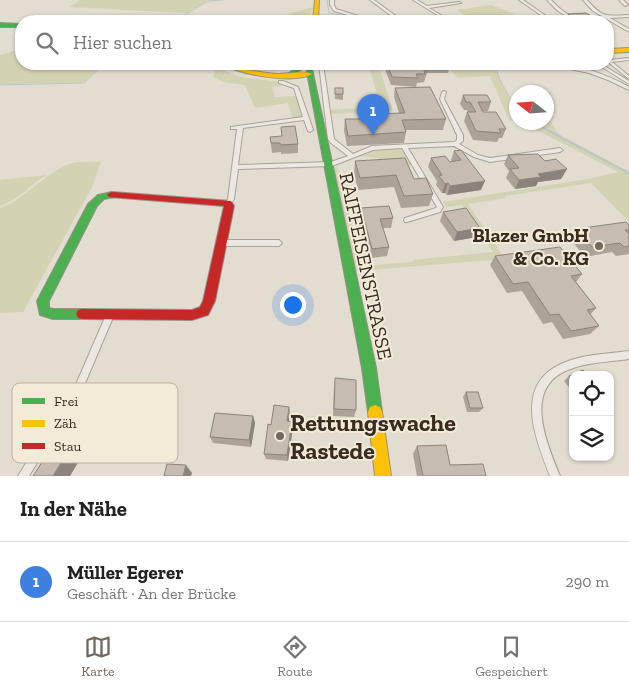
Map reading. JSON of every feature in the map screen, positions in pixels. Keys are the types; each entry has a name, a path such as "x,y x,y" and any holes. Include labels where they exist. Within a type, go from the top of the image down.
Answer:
{"main road":[{"path":"317,0 321,15"},
{"path":"0,26 15,27"},
{"path":"614,52 629,52"},
{"path":"242,70 279,78 309,71"},
{"path":"294,74 309,71"},
{"name":"RAIFFEISENSTRASSE","path":"309,71 369,368 383,476"},
{"path":"112,195 228,203 230,206 222,243 209,301 204,311 192,314 110,315 53,314 44,311 43,301 96,200 112,195"}],"street":[{"path":"332,0 334,10 352,15"},
{"path":"372,0 393,15"},
{"path":"415,0 439,15"},
{"path":"521,0 543,15"},
{"path":"549,0 566,15"},
{"path":"585,0 602,15"},
{"path":"621,0 626,5"},
{"path":"426,7 459,3"},
{"path":"614,17 629,16"},
{"path":"614,23 629,31"},
{"path":"614,60 629,59"},
{"path":"614,65 629,78"},
{"path":"322,70 331,139 352,156"},
{"path":"579,70 611,78 629,89"},
{"path":"608,70 629,83"},
{"path":"279,78 296,87 310,130"},
{"path":"236,167 338,162 372,148 404,148 455,144 460,141 460,135 442,99 444,92"},
{"path":"228,203 231,198 236,167 236,128 307,118"},
{"path":"455,144 476,156 490,160 560,150"},
{"path":"404,148 440,207 438,210 407,220"},
{"path":"222,243 279,243"},
{"path":"81,383 110,315"},
{"path":"555,476 537,422 536,413 539,392 548,377 564,367 629,354"},
{"path":"23,476 31,463"}],"green space":[{"path":"80,0 209,0 186,13 69,7"},
{"path":"491,5 515,14 466,15 456,10"},
{"path":"313,7 310,15 287,15"},
{"path":"15,51 15,70 96,70 86,81 79,83 0,84 0,55"},
{"path":"215,70 225,70 252,79 291,84 272,87 275,97 299,96 307,118 293,120 288,103 255,108 245,85 223,82 213,77"},
{"path":"370,70 380,70 393,111 329,114 328,110 381,107"},
{"path":"451,70 496,70 509,97 509,120 490,76 458,78"},
{"path":"554,127 562,136 558,136 629,172 629,222 591,183 505,196 505,198 468,204 505,259 355,271 332,171 337,166 362,266 493,252 462,205 446,207 443,202 588,179 618,172 537,130 554,130"},
{"path":"399,149 405,152 413,165 382,165 380,158 358,156 367,152"},
{"path":"80,162 101,162 92,187 23,312 0,313 0,208 17,199 60,168"},
{"path":"47,175 13,200 0,206 0,180"}],"building":[{"path":"586,13 590,15 570,15 568,14"},
{"path":"389,70 427,71 424,71 425,74 416,74 418,78 392,77"},
{"path":"430,87 446,119 402,120 406,132 348,136 345,119 368,119 367,114 405,113 395,88"},
{"path":"335,88 343,88 343,94 335,94"},
{"path":"463,95 487,95 491,102 478,102 483,112 496,112 506,129 499,129 501,133 476,131 467,112 476,112 470,102 466,102"},
{"path":"295,126 298,144 281,145 280,143 271,143 270,137 282,136 281,127"},
{"path":"461,150 485,181 450,186 448,183 445,184 439,176 442,175 431,158 445,156 450,162 461,160 454,151"},
{"path":"538,154 545,161 556,159 567,169 538,174 541,177 519,180 510,169 519,168 508,155"},
{"path":"405,158 414,179 426,178 433,194 404,196 396,175 360,178 355,161"},
{"path":"389,206 393,218 380,219 389,247 372,249 361,208"},
{"path":"466,208 480,228 457,232 443,212"},
{"path":"626,222 629,225 629,230 625,230 629,234 629,246 624,247 620,243 592,247 576,229"},
{"path":"560,247 582,274 571,276 596,308 587,310 599,326 571,331 559,314 550,315 528,282 513,284 495,256"},
{"path":"335,378 356,380 356,410 334,409"},
{"path":"466,392 478,392 483,408 470,408"},
{"name":"Rettungswache Rastede","path":"274,405 289,407 287,421 292,422 287,455 264,454 268,424 271,425"},
{"path":"215,413 253,416 249,440 210,437"},
{"path":"446,445 450,465 483,464 486,476 423,476 417,446"},
{"path":"41,463 61,463 53,476 33,476"},
{"path":"167,464 186,465 183,476 164,476"}],"waterway":[{"path":"184,15 208,1 223,0"},
{"path":"327,0 329,13 340,15"},
{"path":"0,85 84,83 98,70"},
{"path":"497,70 509,96"},
{"path":"547,130 629,173"}],"traffic: fast":[{"path":"0,25 15,26"},
{"path":"292,73 297,70"},
{"path":"309,70 369,368 375,412"},
{"path":"82,314 53,314 44,311 43,301 93,204 101,197 112,195"}],"traffic: slow":[{"path":"316,15 317,0"},
{"path":"614,51 629,50"},
{"path":"243,70 267,75 309,74"},
{"path":"375,412 383,476"}],"traffic: jam":[{"path":"82,314 192,315 204,311 209,301 229,206 228,203 112,195"}],"place":[{"name":"Müller Egerer","path":"373,135"},
{"name":"Blazer GmbH & Co. KG","path":"599,246"},
{"name":"Rettungswache Rastede","path":"280,436"}]}
